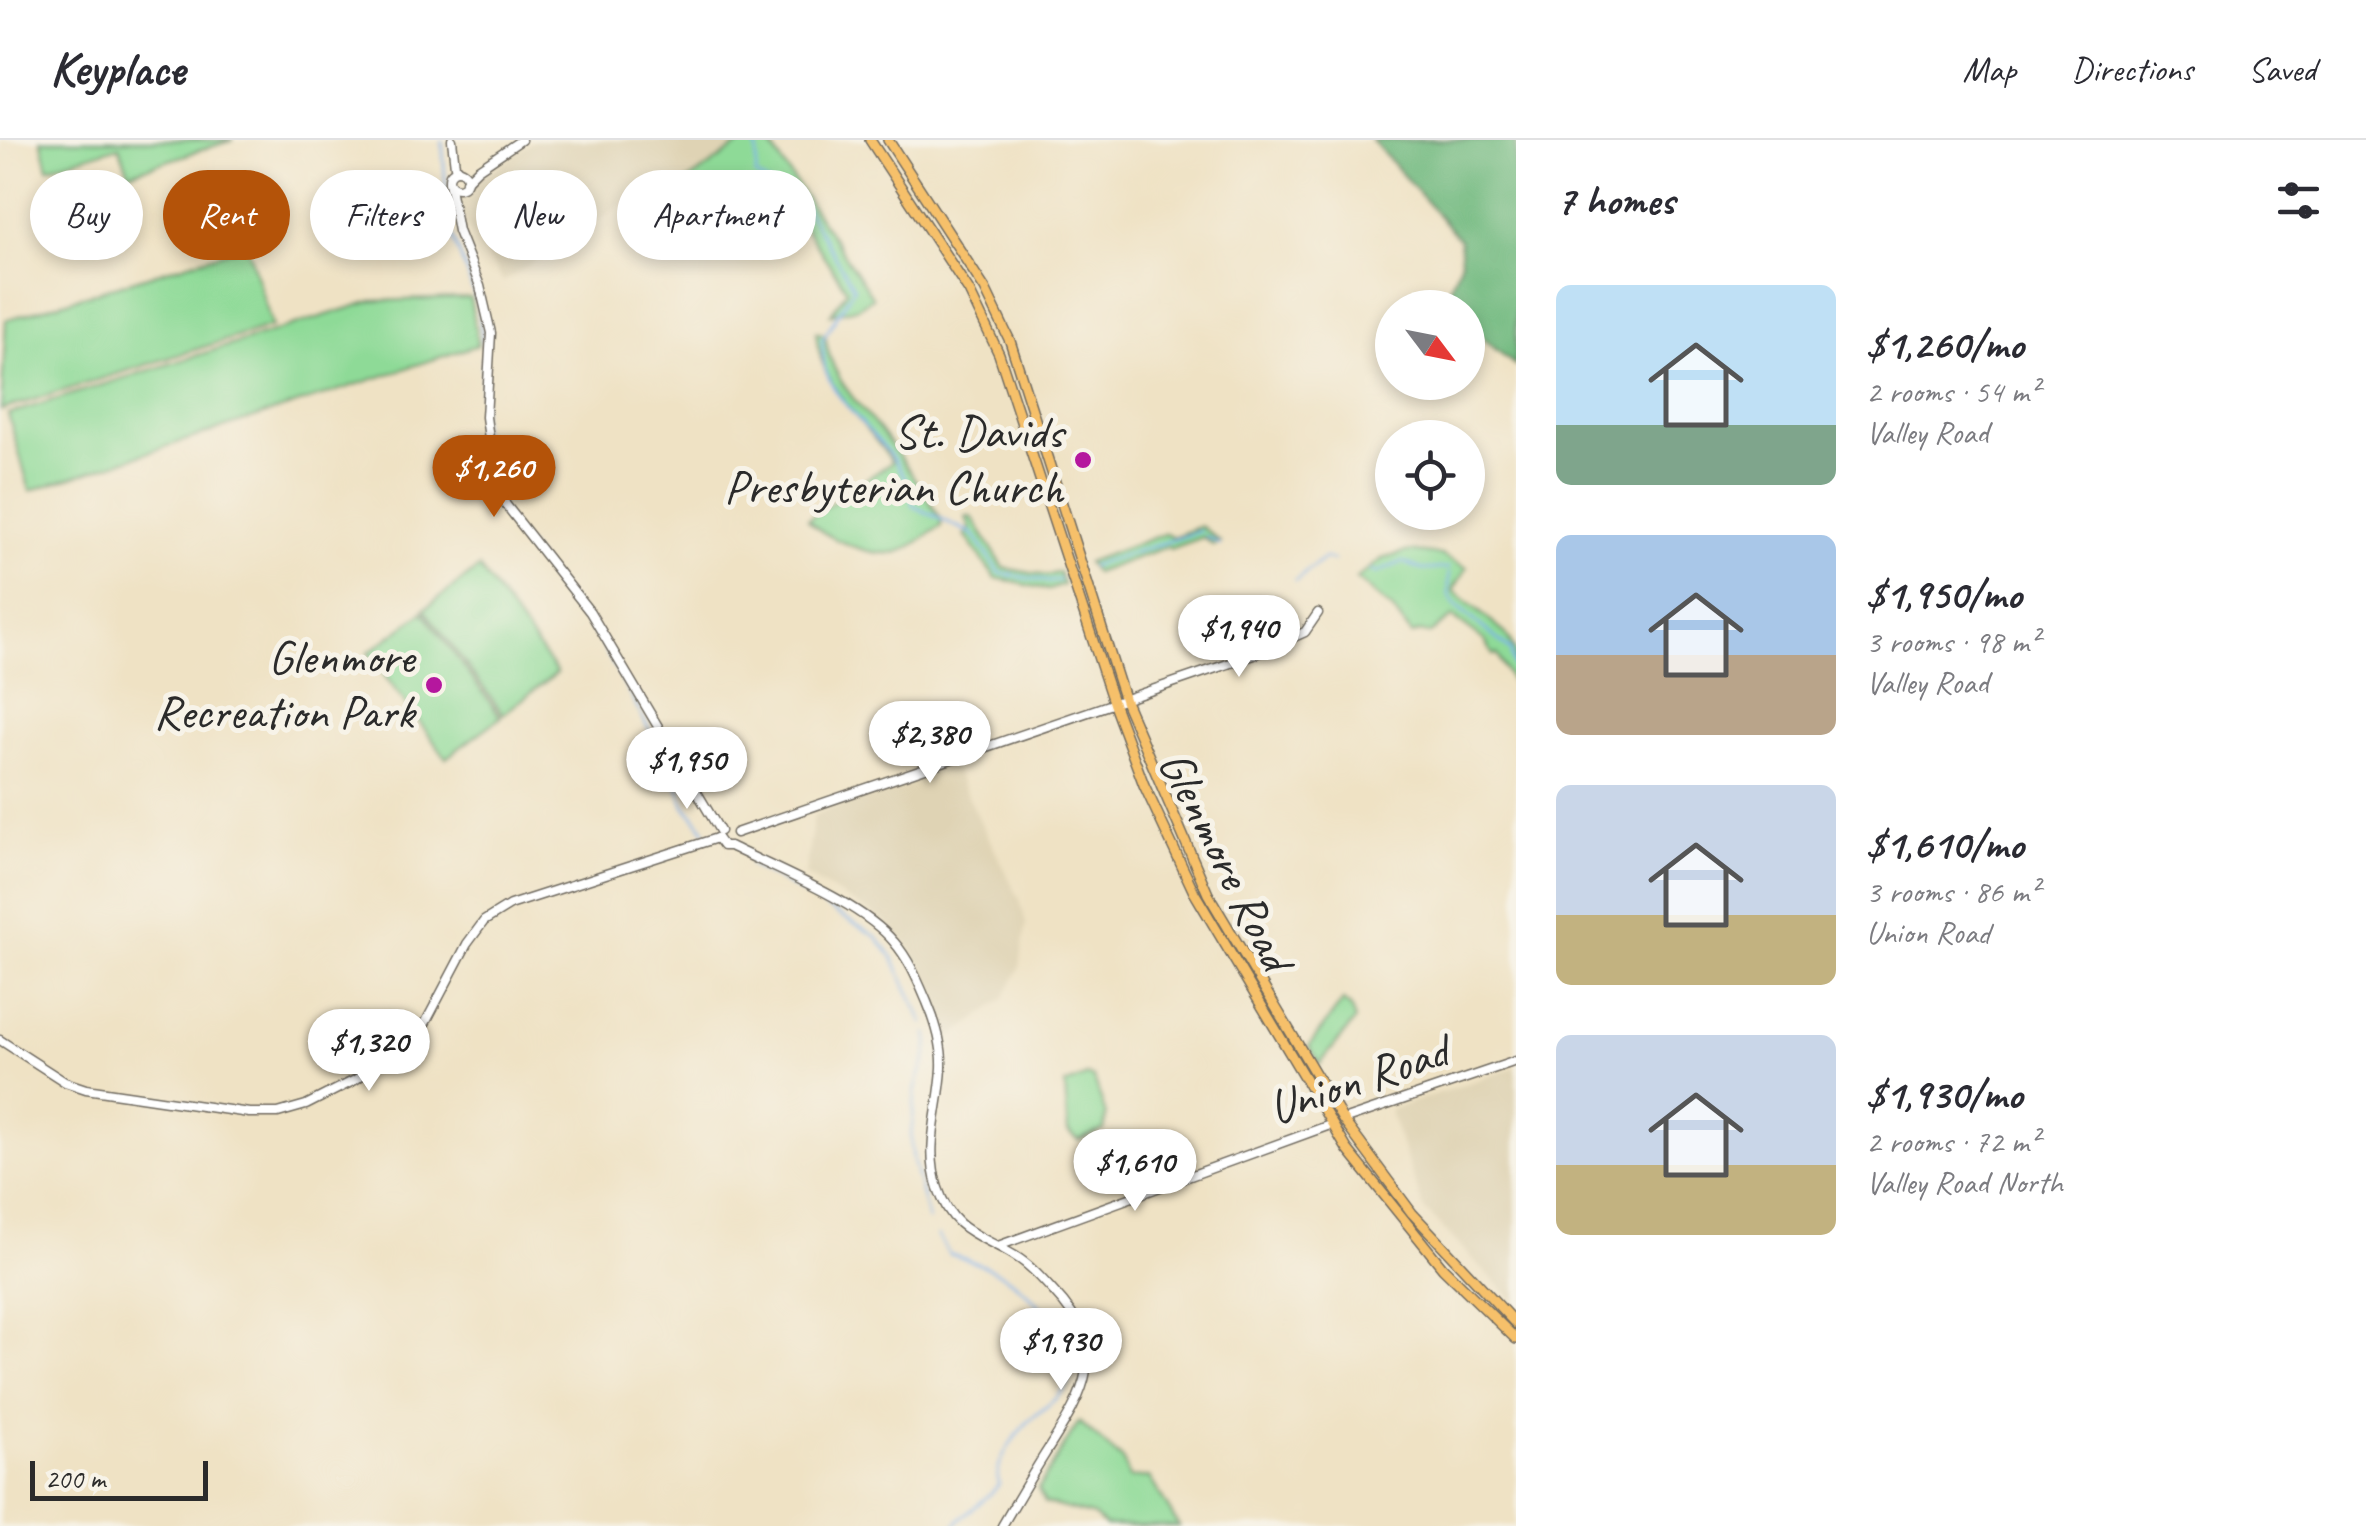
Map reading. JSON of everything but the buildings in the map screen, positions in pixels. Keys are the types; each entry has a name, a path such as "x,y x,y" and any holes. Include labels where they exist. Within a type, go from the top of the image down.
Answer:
{"main road":[{"name":"Glenmore Road","path":"870,140 969,291 999,354 1120,703 1208,894 1343,1120 1412,1213 1516,1324"},
{"name":"Glenmore Road","path":"888,140 985,289 1010,341 1144,785 1194,892 1330,1124 1392,1208 1443,1268 1516,1340"},
{"name":"Union Road","path":"1330,1124 1343,1120"}],"street":[{"path":"456,174 476,169 520,140"},
{"path":"452,145 454,166 465,184"},
{"path":"450,170 452,145"},
{"path":"456,196 488,162"},
{"path":"456,188 465,184"},
{"path":"456,219 480,286 490,333 486,417 495,482 506,504 590,612 719,834 721,845 730,846 876,924 907,960 941,1046 940,1085 931,1132 937,1186 956,1222 970,1234 1018,1258 1070,1308 1082,1330 1087,1370 1073,1412 1002,1526"},
{"path":"736,833 1254,655 1305,632 1318,613"},
{"path":"0,1040 65,1082 86,1089 278,1114 356,1080 419,1036 467,944 484,921 510,905 728,828 736,833"},
{"path":"730,846 736,833"},
{"name":"Union Road","path":"1343,1120 1516,1061"},
{"name":"Union Road","path":"998,1246 1330,1124"},
{"path":"1018,1258 1012,1248 1020,1235"}],"shaded area":[{"path":"535,140 747,142 704,170 617,170 617,208 597,221 597,170 492,170"},
{"path":"476,181 476,241 461,218 460,192"},
{"path":"489,260 537,260 503,282"},
{"path":"951,763 1020,900 1026,924 1020,968 1003,999 948,1040 940,1009 907,944 885,921 805,875 814,815"},
{"path":"1516,1067 1516,1303 1424,1209 1389,1110"}],"green space":[{"path":"41,140 233,140 138,170 128,170 119,146 48,168"},
{"path":"746,140 767,140 787,170 704,170"},
{"path":"1372,140 1516,140 1516,366 1485,340 1485,290 1450,290 1461,260 1459,239"},
{"path":"816,213 873,298 856,308 831,314 847,290 816,244"},
{"path":"199,260 252,260 272,326 1,410 6,320"},
{"path":"470,298 478,345 30,491 8,414 372,301"},
{"path":"816,332 825,335 840,380 895,450 941,519 941,526 901,551 878,553 851,546 825,534 808,519 892,462 834,387 819,353"},
{"path":"966,517 972,517 1004,568 1047,576 1059,572 1063,585 1049,590 995,578 965,535 970,529"},
{"path":"1201,526 1220,542 1213,545 1203,537 1095,573 1087,562 1166,533 1173,537"},
{"path":"1409,551 1441,555 1467,568 1453,590 1506,634 1516,654 1516,691 1497,654 1493,655 1485,641 1453,617 1429,634 1412,635 1394,611 1356,579 1382,559"},
{"name":"Glenmore Recreation Park","path":"479,568 557,673 503,714 424,609"},
{"name":"Glenmore Recreation Park","path":"423,612 501,717 446,758 368,653"},
{"path":"1343,1001 1355,1020 1320,1064 1309,1046"},
{"path":"1087,1076 1094,1078 1106,1115 1104,1130 1079,1140 1068,1132 1065,1085"},
{"path":"1079,1422 1123,1460 1129,1478 1149,1477 1179,1526 1105,1526 1094,1516 1045,1503 1038,1489"}],"waterway":[{"path":"442,140 449,227 479,306 483,345"},
{"path":"752,140 757,150 756,176 802,203 854,288 822,340 826,371 846,405 899,468 913,506 973,534 1000,573 1049,582 1059,580"},
{"path":"480,439 483,356"},
{"path":"481,448 492,494 504,516"},
{"path":"1091,566 1200,531"},
{"path":"1205,536 1220,544"},
{"path":"526,545 600,640 671,769 685,805 705,831"},
{"path":"1295,581 1325,558 1334,561"},
{"path":"1371,571 1377,573 1402,562 1423,570 1449,568"},
{"path":"1449,573 1449,594 1454,604 1510,650 1516,675"},
{"path":"750,864 809,897"},
{"path":"821,904 877,937 893,958 924,1023"},
{"path":"927,1033 928,1049 916,1086 911,1137 928,1220"},
{"path":"938,1236 949,1254 985,1266 1023,1289 1059,1330"},
{"path":"955,1526 999,1484 999,1469 1011,1443 1068,1383 1070,1372 1064,1344"}],"place":[{"name":"St. Davids Presbyterian Church","path":"1083,460"},
{"name":"Glenmore Recreation Park","path":"434,685"}]}
